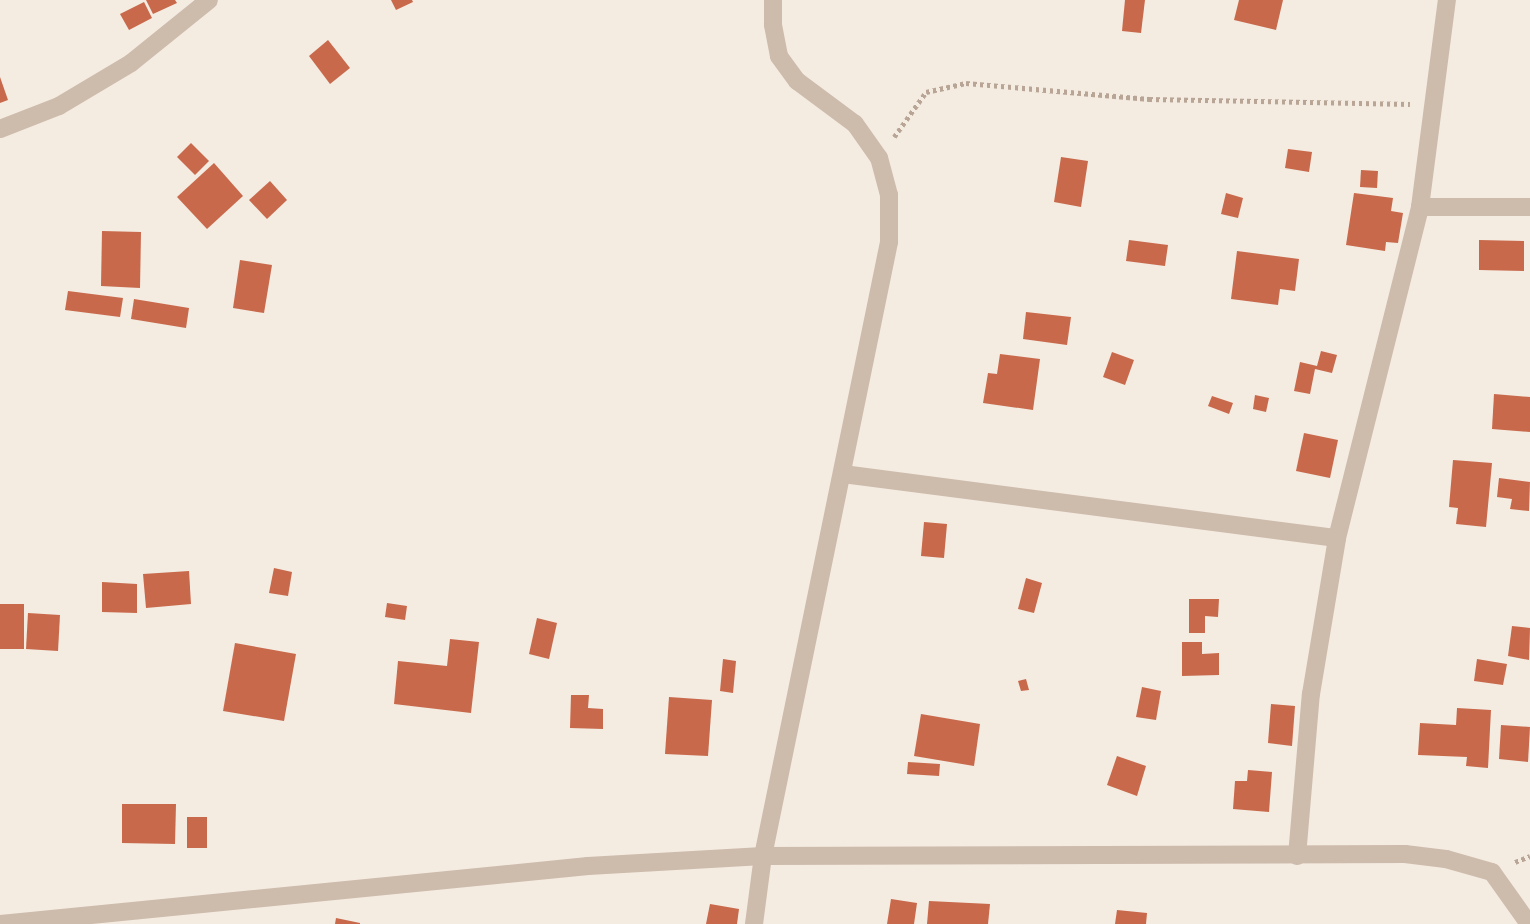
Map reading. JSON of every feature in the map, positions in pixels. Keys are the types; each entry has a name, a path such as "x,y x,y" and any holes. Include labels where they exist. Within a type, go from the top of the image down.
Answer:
{"street":[{"path":"0,129 59,106 131,63 209,0"},
{"path":"754,924 763,856 889,242 889,195 879,158 855,124 797,81 779,56 773,25 774,0"},
{"path":"1297,856 1311,694 1337,538 1420,207 1447,0"},
{"path":"1420,207 1530,207"},
{"path":"843,474 1337,538"},
{"path":"0,923 588,866 763,856 1405,854 1458,862 1492,872 1529,924"}],"path":[{"path":"879,158 926,92 966,83 1149,99 1432,105"}],"building":[{"path":"146,0 175,0 177,3 153,14"},
{"path":"391,0 412,0 413,2 396,10"},
{"path":"1125,0 1145,0 1141,33 1122,31"},
{"path":"1239,0 1283,0 1276,30 1234,20"},
{"path":"144,2 152,18 129,30 120,14"},
{"path":"328,40 350,68 330,84 309,56"},
{"path":"0,77 8,100 0,103"},
{"path":"191,143 209,161 195,175 177,157"},
{"path":"1288,149 1312,152 1309,172 1285,168"},
{"path":"1061,157 1088,161 1081,207 1054,202"},
{"path":"214,163 243,196 207,229 177,197"},
{"path":"1361,170 1378,171 1377,188 1360,187"},
{"path":"270,181 287,200 267,219 249,200"},
{"path":"1226,193 1243,198 1238,218 1221,214"},
{"path":"1354,193 1393,198 1391,211 1403,213 1398,243 1386,242 1385,251 1346,245"},
{"path":"102,231 141,232 140,288 101,286"},
{"path":"1129,240 1168,245 1165,266 1126,261"},
{"path":"1479,240 1524,241 1524,271 1479,270"},
{"path":"1237,251 1299,259 1295,291 1280,289 1278,305 1231,299"},
{"path":"240,260 272,265 264,313 233,308"},
{"path":"68,291 123,298 120,317 65,310"},
{"path":"134,299 189,308 186,328 131,319"},
{"path":"1026,312 1071,317 1067,345 1023,339"},
{"path":"1321,351 1337,355 1332,373 1315,369 1310,394 1294,391 1300,362 1317,366"},
{"path":"1112,352 1134,360 1125,385 1103,377"},
{"path":"1000,354 1040,359 1033,410 983,403 988,373 997,374"},
{"path":"1494,394 1530,397 1530,432 1492,429"},
{"path":"1255,395 1269,398 1266,412 1253,409"},
{"path":"1212,396 1233,403 1229,414 1208,406"},
{"path":"1304,433 1338,440 1330,478 1296,471"},
{"path":"1453,460 1492,463 1486,527 1456,524 1458,508 1449,507"},
{"path":"1499,478 1530,482 1529,511 1510,509 1512,499 1497,497"},
{"path":"924,522 947,524 944,558 921,556"},
{"path":"274,568 292,572 288,596 269,593"},
{"path":"189,571 191,604 146,608 143,574"},
{"path":"1026,578 1042,583 1034,613 1018,609"},
{"path":"102,582 137,584 137,613 102,612"},
{"path":"1189,599 1219,599 1218,617 1205,616 1205,633 1189,633"},
{"path":"387,603 407,606 405,620 385,617"},
{"path":"0,604 24,604 24,649 0,649"},
{"path":"28,613 60,615 58,651 26,649"},
{"path":"537,618 557,623 549,659 529,654"},
{"path":"1512,626 1530,628 1529,660 1508,656"},
{"path":"450,639 479,642 471,713 394,704 398,661 447,666"},
{"path":"1182,642 1202,642 1202,654 1219,653 1219,675 1182,676"},
{"path":"235,643 296,654 284,721 223,711"},
{"path":"723,659 736,661 733,693 720,691"},
{"path":"1477,659 1507,664 1503,685 1474,681"},
{"path":"1026,679 1029,690 1021,691 1018,681"},
{"path":"1142,687 1161,691 1156,720 1136,717"},
{"path":"571,695 589,695 588,708 603,709 603,729 570,728"},
{"path":"669,697 712,700 708,756 665,754"},
{"path":"1271,704 1295,706 1292,746 1268,743"},
{"path":"1457,708 1491,710 1488,768 1466,766 1467,757 1418,755 1420,723 1456,725"},
{"path":"921,714 980,724 974,766 914,756"},
{"path":"1501,725 1530,727 1528,762 1499,759"},
{"path":"1117,756 1146,766 1137,796 1107,785"},
{"path":"908,762 940,764 939,776 907,774"},
{"path":"1248,770 1272,772 1269,812 1233,809 1235,781 1247,781"},
{"path":"122,804 176,804 175,844 122,843"},
{"path":"187,817 207,817 207,848 187,848"},
{"path":"891,899 917,903 914,924 887,924"},
{"path":"929,901 990,904 988,924 927,924"},
{"path":"710,904 739,909 737,924 706,924"},
{"path":"1117,910 1147,913 1146,924 1115,924"},
{"path":"336,918 360,923 360,924 335,924"}]}
